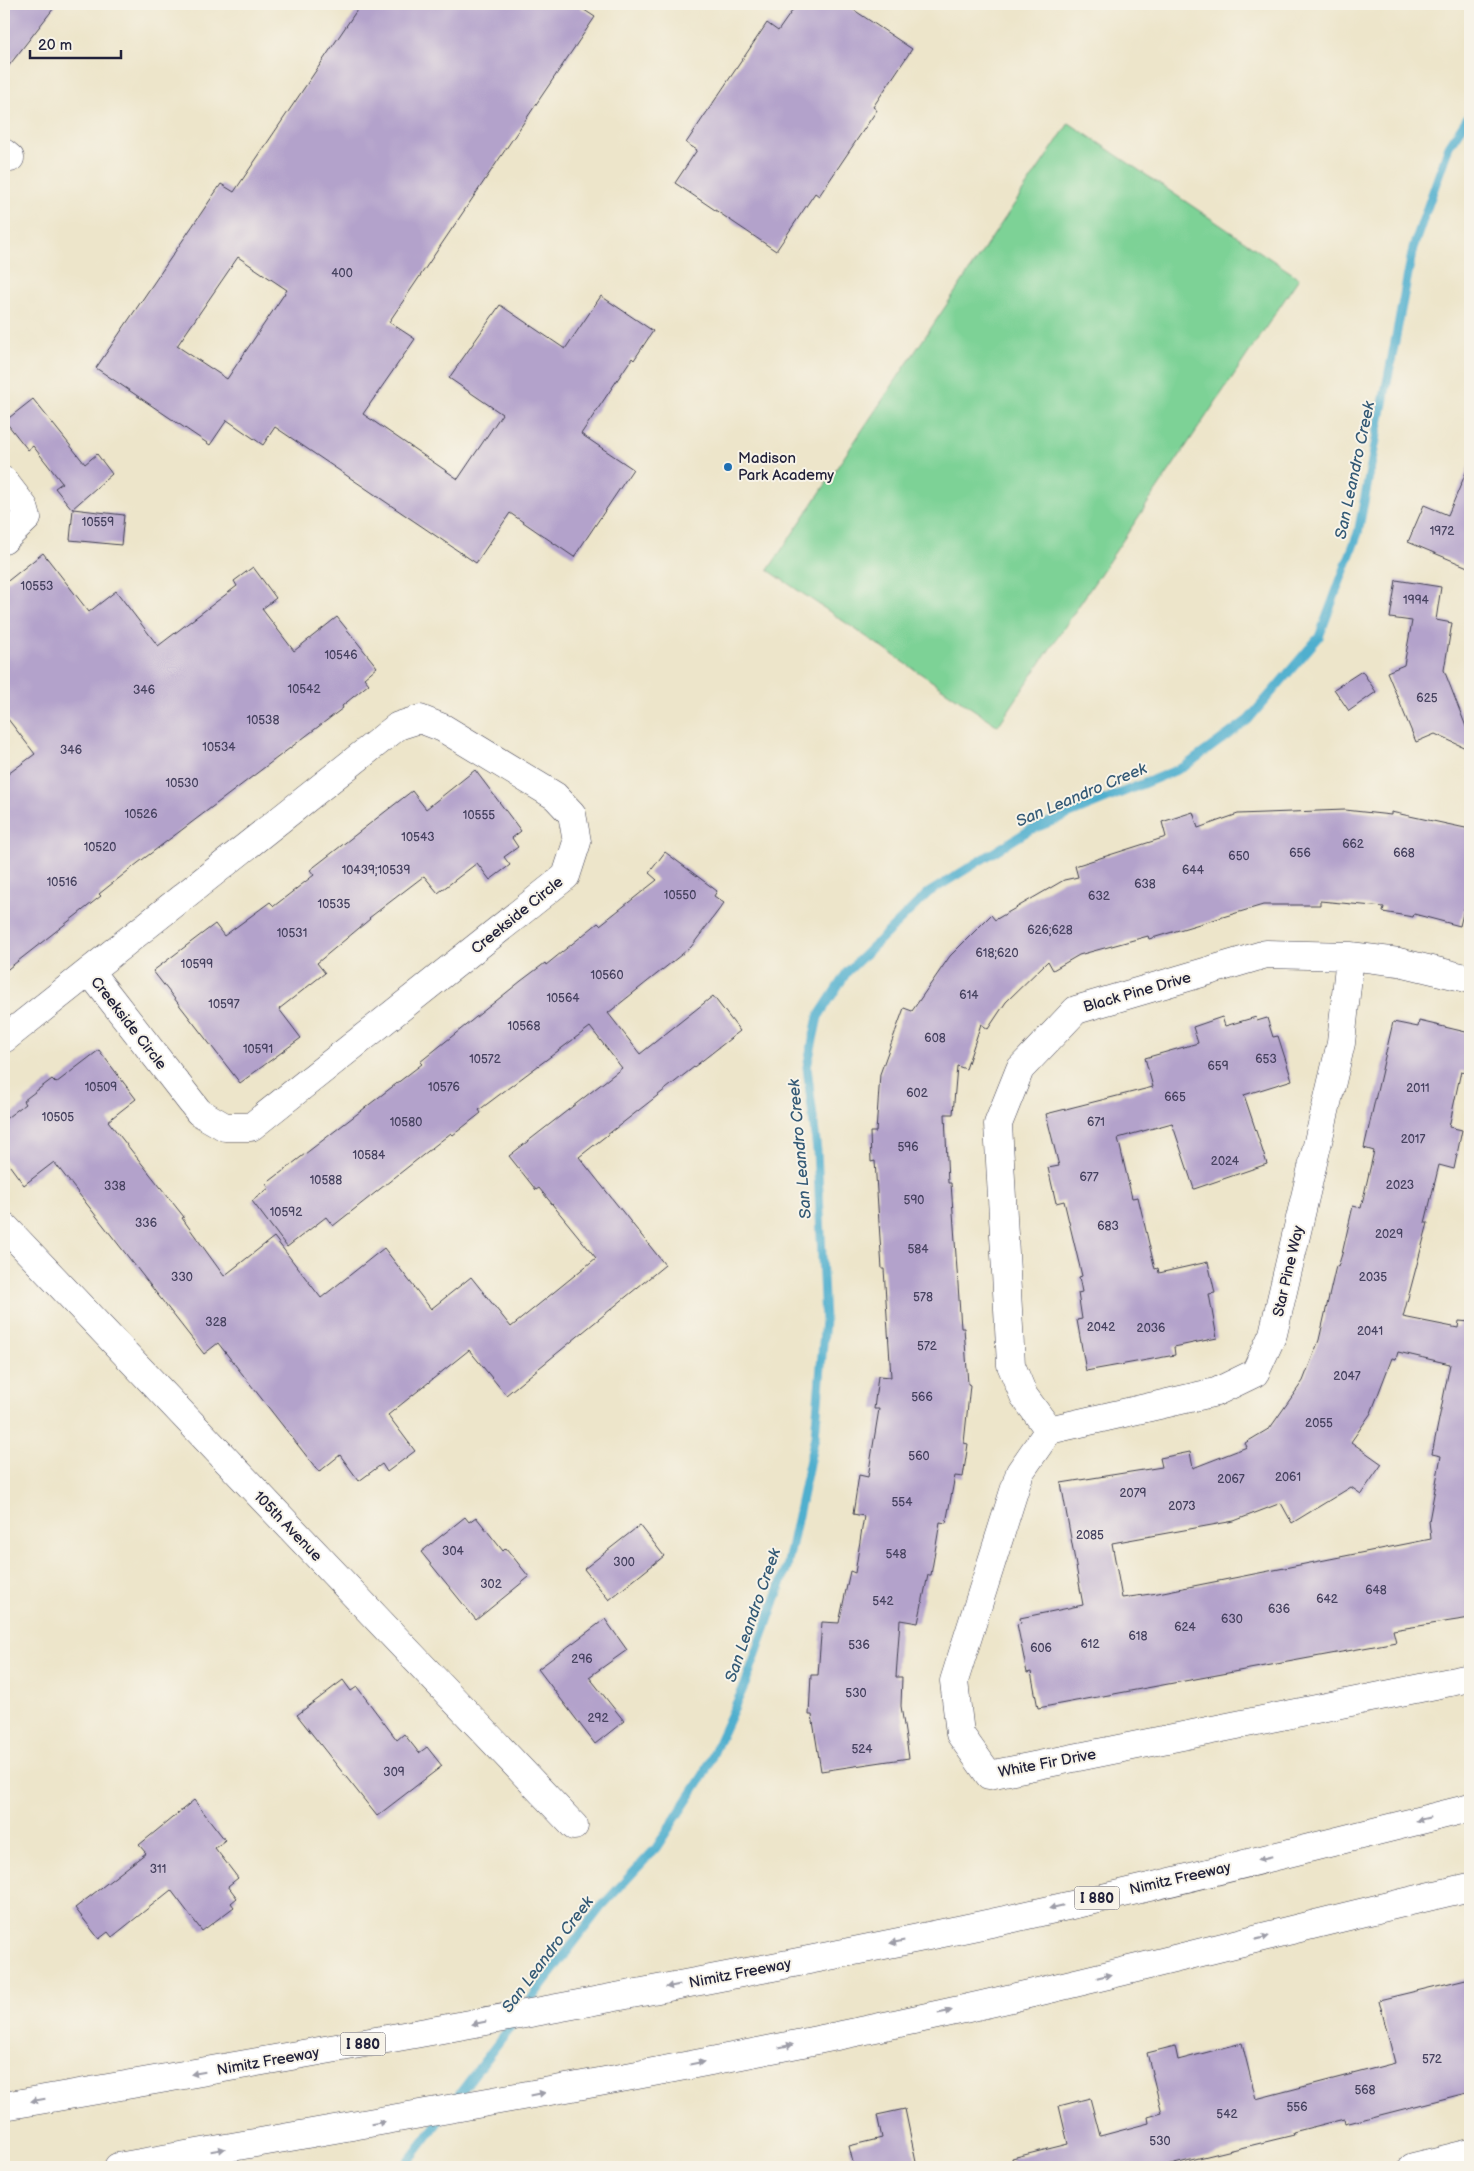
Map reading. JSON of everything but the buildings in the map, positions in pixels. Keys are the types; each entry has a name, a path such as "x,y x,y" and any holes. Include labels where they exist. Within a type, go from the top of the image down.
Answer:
{"main road":[{"path":"4,481 24,507 27,518 4,540"},
{"name":"Creekside Circle","path":"4,1039 398,726 420,719 443,728 555,796 572,814 577,842 566,876 251,1127 225,1127 199,1112 90,972"},
{"name":"Black Pine Drive","path":"1049,1430 1024,1396 1011,1364 998,1124 1020,1068 1076,1010 1266,954 1350,956 1398,962 1470,979"},
{"name":"Star Pine Way","path":"1049,1430 1216,1392 1255,1373 1273,1334 1340,1043 1350,956"},
{"name":"105th Avenue","path":"4,1226 574,1826"},
{"name":"White Fir Drive","path":"1049,1430 1020,1472 954,1681 960,1734 989,1774 1470,1678"},
{"name":"Nimitz Freeway","path":"4,2106 443,2030 947,1932 1470,1808"},
{"path":"118,2167 455,2109 738,2056 964,2008 1470,1887"},
{"path":"1413,2167 1470,2153"}],"green space":[{"path":"1069,123 1299,278 998,726 768,570"}],"waterway":[{"name":"San Leandro Creek","path":"525,2007 601,1907 656,1848 704,1774 746,1682 787,1567 815,1436 825,1320 817,1151 807,1067 818,1017 847,972 928,893 1028,831 1184,767 1248,720 1319,637 1358,533 1413,248 1449,146 1470,114"},
{"name":"San Leandro Creek","path":"454,2101 514,2022"},
{"name":"San Leandro Creek","path":"404,2167 442,2117"}],"place":[{"name":"Madison Park Academy","path":"728,467"}]}
